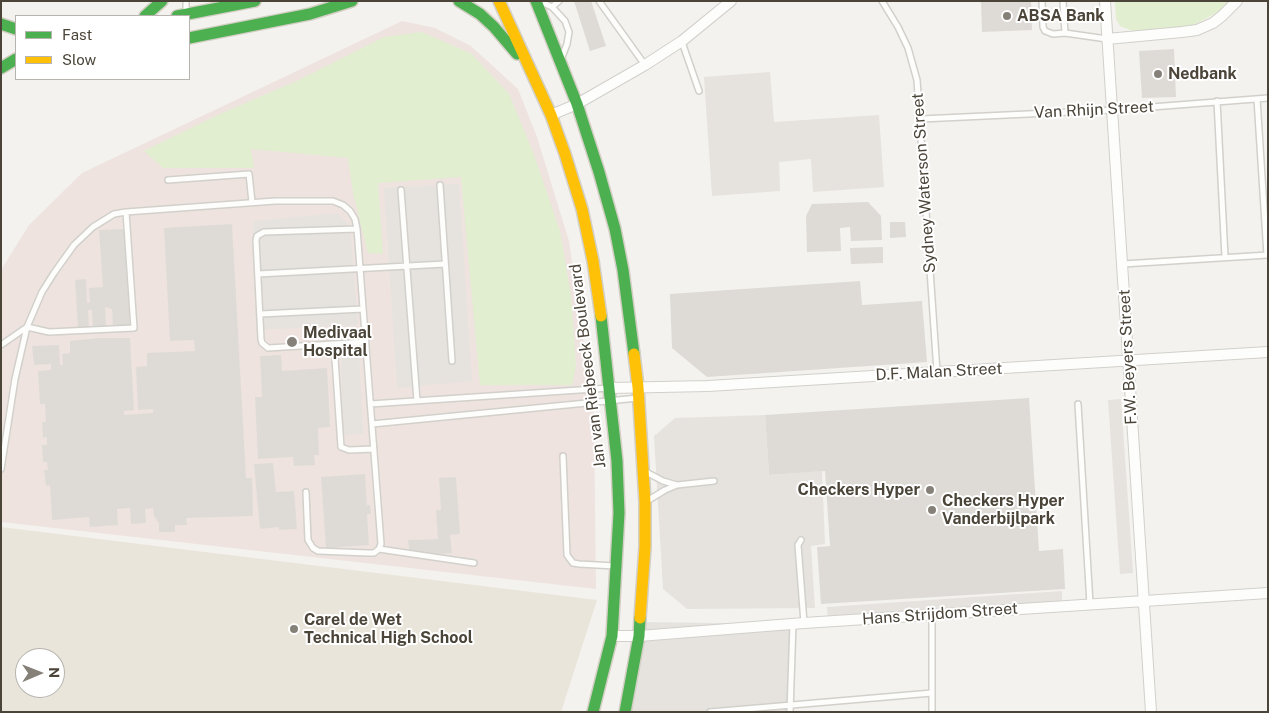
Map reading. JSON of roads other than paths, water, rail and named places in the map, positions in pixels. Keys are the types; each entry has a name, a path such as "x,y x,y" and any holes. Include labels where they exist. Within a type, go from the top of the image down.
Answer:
{"street":[{"path":"147,15 162,1"},
{"path":"190,38 310,14 352,1"},
{"path":"459,1 480,14 494,27 533,75"},
{"name":"Jan van Riebeeck Boulevard","path":"499,1 533,75 565,154 582,209 594,262 611,394 619,513 612,636 594,712"},
{"path":"537,1 577,104 599,172 616,229 623,270 638,393 645,502 644,565 639,636 625,712"},
{"path":"550,115 577,104 645,65 682,41 731,1"},
{"name":"F.W. Beyers Street","path":"1105,1 1151,712"},
{"path":"1107,39 1197,30 1222,16 1237,1"},
{"path":"188,15 247,2"},
{"path":"1,24 15,30"},
{"path":"1,31 15,30"},
{"path":"1,58 15,58"},
{"path":"1,68 15,59"},
{"name":"D.F. Malan Street","path":"611,394 708,386 1268,352"},
{"name":"Hans Strijdom Street","path":"612,636 639,636 1268,592"}],"lane":[{"path":"183,15 186,1"},
{"path":"537,1 552,7 565,21 568,32 567,44 560,62"},
{"path":"552,7 559,1"},
{"path":"599,1 645,65"},
{"name":"Sydney Waterson Street","path":"882,1 908,48 917,80 937,373"},
{"path":"1042,1 1043,27 1045,31 1053,34 1065,33 1107,39"},
{"path":"1063,1 1065,33"},
{"path":"682,41 699,91"},
{"name":"Van Rhijn Street","path":"921,119 1113,110 1268,98"},
{"path":"1123,264 1267,255 1257,99"},
{"path":"1217,101 1225,257"},
{"path":"168,180 249,174 252,202"},
{"path":"440,185 452,361"},
{"path":"401,190 417,401"},
{"path":"1,469 15,379 27,327 42,292 54,273 74,245 92,227 114,214 126,212 252,202 333,201 343,205 350,211 355,219 357,229 381,544 379,549 374,553 368,553 318,551 313,548 308,540 306,492"},
{"path":"1,345 27,327 41,331 60,332 134,328 126,212"},
{"path":"357,229 260,234 257,236 261,339 264,346 268,348 366,342"},
{"path":"258,274 445,264"},
{"path":"260,314 363,308"},
{"path":"334,344 340,447 349,450 374,449"},
{"path":"370,404 611,394"},
{"path":"372,424 611,394"},
{"path":"1078,404 1090,604"},
{"path":"563,456 567,555 573,563 617,566"},
{"path":"643,470 663,481 677,485"},
{"path":"645,502 677,485 714,481"},
{"path":"801,540 798,545 804,623"},
{"path":"379,549 474,563"},
{"path":"932,615 932,712"},
{"path":"790,712 793,624"},
{"path":"710,712 790,704 932,694"}],"place":[{"name":"ABSA Bank","path":"1007,16"},
{"name":"Nedbank","path":"1158,74"},
{"name":"Medivaal Hospital","path":"292,342"},
{"name":"Checkers Hyper","path":"930,490"},
{"name":"Checkers Hyper Vanderbijlpark","path":"932,510"},
{"name":"Carel de Wet Technical High School","path":"294,629"}]}
